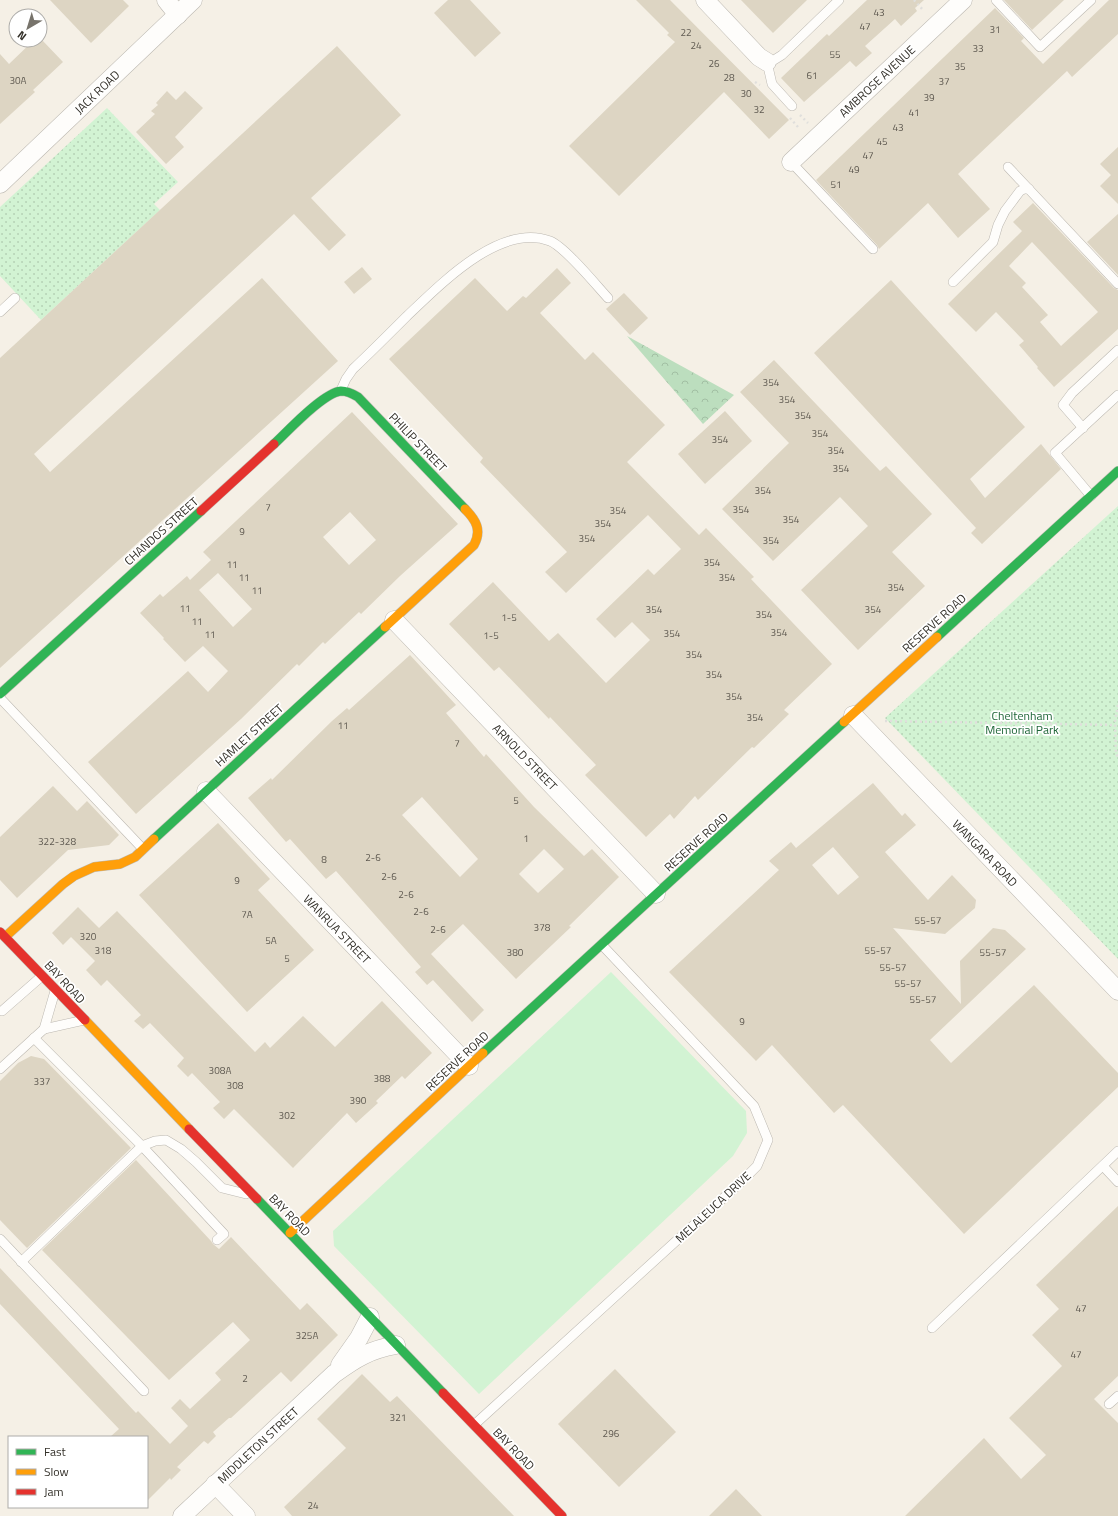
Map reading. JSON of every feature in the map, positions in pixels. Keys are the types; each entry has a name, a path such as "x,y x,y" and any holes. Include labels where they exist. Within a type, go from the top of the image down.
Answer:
{"street":[{"path":"166,0 184,5"},
{"path":"705,0 759,57 767,62"},
{"name":"AMBROSE AVENUE","path":"791,162 963,0"},
{"name":"JACK ROAD","path":"0,184 184,5"},
{"name":"PHILIP STREET","path":"341,390 358,396 474,518"},
{"name":"CHANDOS STREET","path":"0,694 322,400 336,391 341,390"},
{"name":"RESERVE ROAD","path":"290,1233 469,1066 1118,471"},
{"name":"HAMLET STREET","path":"2,934 74,876 94,867 120,864 135,856 143,849 475,545 478,528 474,518"},
{"name":"ARNOLD STREET","path":"394,620 656,894"},
{"name":"WANGARA ROAD","path":"853,715 1118,991"},
{"name":"WANRUA STREET","path":"206,791 469,1066"},
{"name":"BAY ROAD","path":"2,934 562,1516"},
{"name":"MIDDLETON STREET","path":"334,1374 370,1317"},
{"name":"MIDDLETON STREET","path":"182,1516 334,1374 360,1356 380,1348 396,1344"},
{"path":"215,1484 246,1516"}],"lane":[{"path":"792,106 772,84 767,62 782,55 839,0"},
{"path":"996,0 1040,47"},
{"path":"1033,53 1091,0"},
{"path":"791,162 873,249"},
{"path":"1008,167 1118,284"},
{"path":"953,282 993,242 998,225 1005,211 1020,191 1024,188 1029,189"},
{"path":"341,390 353,369 448,277 492,247 504,242 516,239 542,239 557,244 608,298"},
{"path":"0,312 15,298"},
{"path":"1083,428 1063,405 1072,393 1118,350"},
{"path":"1092,496 1055,453 1118,395"},
{"path":"0,698 143,849"},
{"name":"MELALEUCA DRIVE","path":"474,1425 742,1181 756,1166 768,1140 754,1106 602,945"},
{"path":"2,1011 42,976"},
{"path":"44,1029 55,990"},
{"path":"0,1069 44,1029 84,1020"},
{"path":"34,1038 142,1146 224,1234 218,1240"},
{"path":"21,1262 142,1146 155,1140 166,1140 186,1153 222,1188 255,1196"},
{"path":"932,1328 1118,1151"},
{"path":"1103,1166 1118,1182"},
{"path":"0,1239 144,1391"},
{"path":"1109,1404 1118,1396"}],"path":[{"path":"914,0 923,10"},
{"path":"792,106 819,135"},
{"path":"1118,705 1115,725 1116,754 1118,757"},
{"path":"885,721 1115,725"}],"green space":[{"path":"107,108 178,182 154,204 160,210 41,320 0,276 0,207"},
{"path":"627,336 734,395 703,424"},
{"name":"Cheltenham Memorial Park","path":"1118,506 1118,959 885,718"},
{"path":"611,972 746,1111 747,1133 733,1156 479,1394 334,1246 333,1231"}],"building":[{"path":"50,0 123,0 129,6 91,43"},
{"path":"448,0 470,0 501,33 475,57 434,13"},
{"path":"636,0 670,0 789,120 769,139 724,92 619,196 569,146 675,42 667,35 669,33"},
{"path":"741,0 807,0 773,33"},
{"path":"867,0 924,0 915,8 917,11 901,26 895,19 865,46 872,53 856,67 850,61 804,102 781,78 827,34 829,36"},
{"path":"1004,0 1064,0 1032,30"},
{"path":"1109,0 1118,0 1118,34 1072,77 1067,71 958,174 990,209 958,238 928,203 879,249 877,245 816,180 995,8 1024,38 1021,41 1043,64"},
{"path":"48,46 63,62 33,90 35,92 0,124 0,54 9,64 26,48 48,48"},
{"path":"337,46 401,115 311,198 346,235 329,251 294,214 34,454 50,472 262,278 338,361 0,668 0,358"},
{"path":"167,91 176,100 185,91 203,108 175,137 184,147 166,164 136,132 155,114 151,111 158,105 156,103"},
{"path":"1118,147 1118,204 1100,186 1111,175 1100,164"},
{"path":"1033,203 1114,288 1118,290 1118,329 1054,387 1019,345 1024,341 996,312 976,332 948,304 1022,231 1013,222","holes":["1032,242 1098,312 1061,346 1040,322 1048,315 1022,287 1026,283 1009,266"]},
{"path":"1118,214 1118,275 1087,242"},
{"path":"362,267 372,279 354,294 344,282"},
{"path":"557,268 571,283 540,313 585,360 593,352 665,425 627,462 699,535 706,528 754,577 751,579 832,664 784,710 789,714 754,748 752,747 698,800 695,796 674,819 670,814 646,837 585,775 596,765 499,667 494,671 449,624 493,582 549,641 558,633 606,683 650,640 632,622 615,638 596,619 648,569 654,575 681,549 648,515 566,593 545,572 567,552 480,462 483,458 389,359 475,278 507,311 523,296 526,298"},
{"path":"891,280 1025,427 970,479 985,498 1041,444 1061,469 982,544 971,533 976,528 814,353"},
{"path":"624,293 648,318 630,335 606,309"},
{"path":"774,360 880,471 886,466 932,514 892,552 925,586 858,650 801,590 868,526 840,497 773,561 722,509 789,443 740,392"},
{"path":"725,411 752,441 705,484 678,454"},
{"path":"352,412 458,524 400,576 361,614 359,612 325,644 323,642 299,666 297,664 241,719 136,814 88,762 188,671 208,692 228,671 203,646 185,662 140,613 160,594 163,597 187,576 190,580 211,560 203,552","holes":["350,512 376,540 349,565 323,537","218,573 252,609 233,627 199,590"]},
{"path":"410,655 456,705 446,713 484,757 486,754 534,807 584,856 592,849 619,877 569,926 571,927 516,979 463,924 431,954 484,1010 472,1022 433,980 427,985 415,972 421,967 336,871 326,879 290,839 286,842 248,798 271,778 272,780 332,721 347,708 349,710","holes":["422,797 478,859 460,877 402,815","544,849 564,869 538,893 519,874"]},
{"path":"873,783 902,816 905,813 916,825 885,852 928,900 952,875 976,900 975,908 945,934 893,928 961,1004 960,961 993,928 1005,930 1026,949 930,1040 951,1063 1034,985 1118,1073 1118,1087 964,1234 843,1105 834,1113 772,1045 756,1061 669,972 779,870 769,861 791,842 796,848","holes":["833,847 859,877 838,895 812,865"]},
{"path":"53,786 77,811 87,801 119,835 109,845 68,850 17,898 0,880 0,837"},
{"path":"218,823 270,879 258,890 314,950 247,1012 139,895"},
{"path":"78,907 99,928 117,911 255,1052 265,1042 270,1048 303,1016 335,1047 382,1001 432,1053 405,1079 402,1076 376,1101 378,1103 356,1123 347,1113 293,1168 234,1109 224,1119 213,1108 220,1102 192,1073 188,1077 177,1066 184,1058 150,1023 143,1029 134,1021 141,1015 107,980 101,986 86,970 95,961 71,937 63,945 52,933"},
{"path":"31,1056 44,1059 131,1148 27,1248 0,1220 0,1081 18,1063"},
{"path":"136,1160 213,1244 219,1249 231,1237 300,1310 307,1303 338,1335 291,1382 281,1372 231,1418 229,1418 213,1432 216,1436 208,1444 204,1441 177,1467 181,1470 171,1480 170,1478 148,1500 148,1436 111,1436 119,1429 0,1304 0,1268 136,1413 138,1411 170,1444 188,1426 171,1408 180,1399 190,1409 221,1380 215,1373 250,1340 233,1322 169,1380 42,1250"},
{"path":"1118,1206 1118,1376 1094,1399 1118,1423 1118,1516 905,1516 984,1438 1021,1479 1046,1455 1009,1418 1062,1366 1032,1335 1059,1309 1036,1285"},
{"path":"615,1369 676,1432 619,1487 558,1424"},
{"path":"362,1374 390,1402 397,1396 514,1516 292,1516 284,1507 346,1448 317,1419"},
{"path":"736,1489 762,1516 709,1516"}],"traffic: fast":[{"path":"274,444 306,413 325,398 341,391 348,392 358,397 465,509"},
{"path":"937,637 1118,471"},
{"path":"0,694 201,511"},
{"path":"154,839 385,627"},
{"path":"483,1053 844,722"},
{"path":"257,1199 443,1393"}],"traffic: slow":[{"path":"385,627 474,545 478,535 478,530 475,521 465,509"},
{"path":"844,722 937,637"},
{"path":"5,937 63,884 74,876 94,867 120,864 135,857 154,839"},
{"path":"85,1020 189,1129"},
{"path":"290,1233 483,1053"}],"traffic: jam":[{"path":"201,511 274,444"},
{"path":"0,932 85,1020"},
{"path":"189,1129 257,1199"},
{"path":"443,1393 562,1516"}]}
